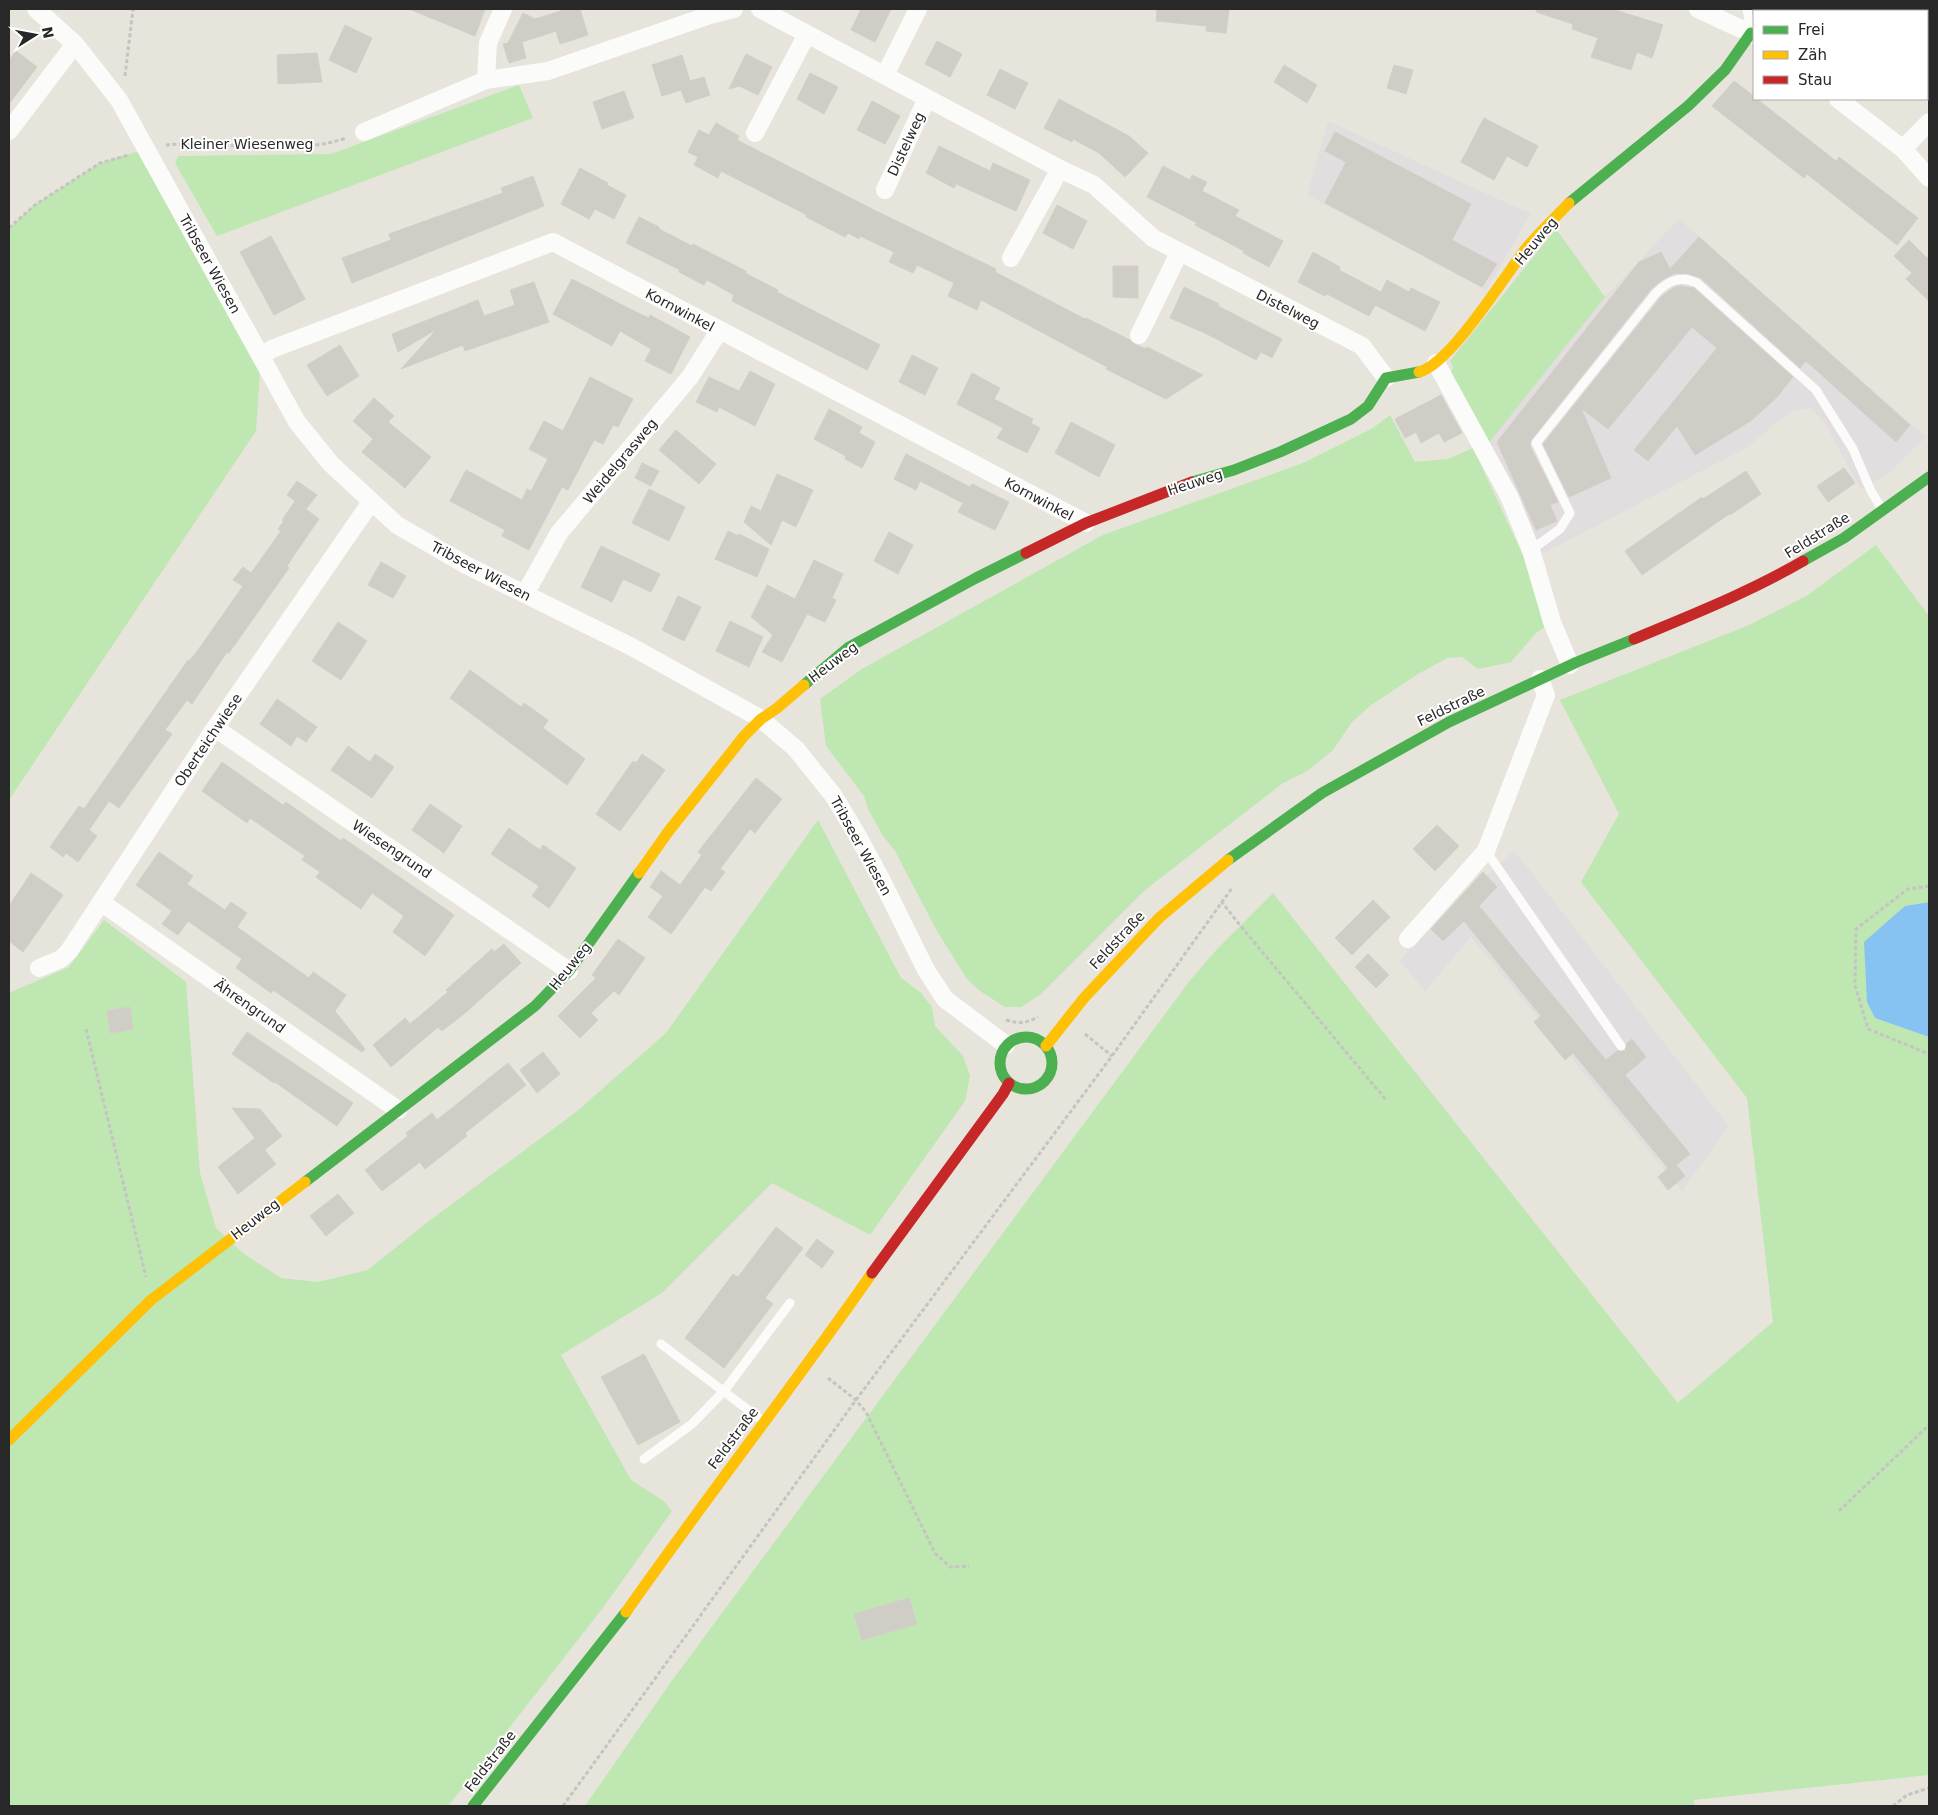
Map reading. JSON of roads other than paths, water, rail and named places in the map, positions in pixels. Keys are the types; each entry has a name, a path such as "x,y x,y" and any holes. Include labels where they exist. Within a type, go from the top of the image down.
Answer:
{"street":[{"name":"Tribseer Wiesen","path":"36,9 75,44 119,100 297,422 331,464 397,525 466,565 632,647 761,719 796,749 833,795 856,833 926,970 945,998 1006,1045"},
{"path":"486,80 488,43 503,9"},
{"path":"364,132 486,80 548,71 710,15 734,9"},
{"path":"760,9 885,75 918,9"},
{"path":"1698,9 1753,34"},
{"path":"755,133 808,34"},
{"name":"Heuweg","path":"9,1440 151,1300 535,1006 569,971 668,832 744,736 761,719 776,709 849,647 976,578 1086,523 1208,476 1234,470 1316,436 1351,419 1368,406 1386,378 1424,371 1436,363 1493,297 1524,250 1574,198 1632,150 1660,130 1694,100 1725,70 1753,34"},
{"path":"9,131 75,44"},
{"name":"Distelweg","path":"885,75 1060,169 1094,184 1153,238 1179,253 1362,346 1386,378"},
{"name":"Distelweg","path":"885,190 928,98"},
{"path":"1839,100 1903,149 1929,178"},
{"path":"1903,149 1929,122"},
{"path":"1011,258 1060,169"},
{"name":"Kornwinkel","path":"261,356 272,349 553,242 1086,523"},
{"path":"1139,335 1179,253"},
{"name":"Weidelgrasweg","path":"524,594 559,533 690,377 719,331"},
{"path":"1436,363 1509,496 1531,550 1544,602 1570,665"},
{"name":"Feldstraße","path":"1046,1046 1084,998 1159,918 1203,880 1270,829 1322,793 1449,722 1570,665 1682,619 1785,572 1844,538 1929,477"},
{"name":"Oberteichwiese","path":"40,968 61,959 69,951 102,903 214,728 371,502"},
{"path":"1408,939 1486,851 1546,695 1540,679"},
{"name":"Wiesengrund","path":"214,728 569,971"},
{"name":"Ährengrund","path":"102,903 398,1110"},
{"path":"1031,1037 1039,1040 1046,1046 1052,1062 1047,1078 1033,1088 1016,1087 1003,1076 1000,1069 1002,1052 1006,1045 1013,1040 1031,1037"},
{"name":"Feldstraße","path":"473,1806 623,1616 692,1518 809,1364 893,1244 1003,1094 1009,1082"}],"lane":[{"path":"1747,9 1753,34"},
{"path":"1531,550 1560,529 1570,512 1536,443 1656,293 1663,286 1681,278 1697,283 1816,390 1854,449 1870,489 1883,510"},
{"path":"1486,851 1621,1046"},
{"path":"644,1459 692,1424 724,1391 790,1303"},
{"path":"661,1344 764,1422"}],"water":[{"path":"1929,902 1929,1037 1875,1018 1867,1002 1864,942 1905,906"}]}
